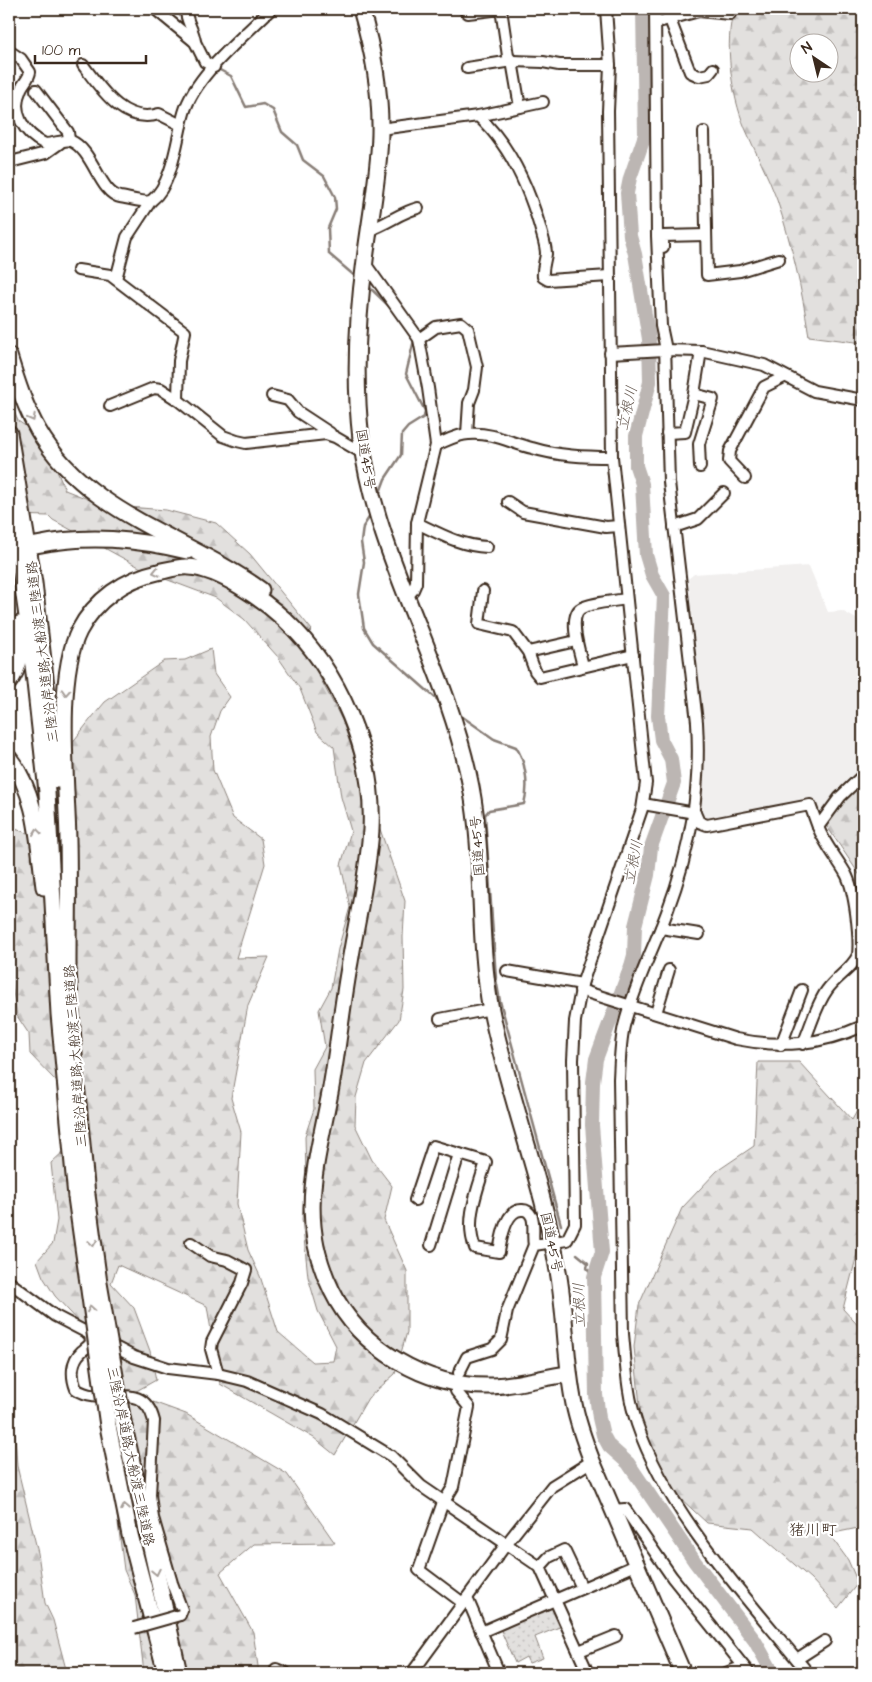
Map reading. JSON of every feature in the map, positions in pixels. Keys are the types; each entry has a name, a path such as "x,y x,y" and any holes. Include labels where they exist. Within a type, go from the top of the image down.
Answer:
{"highway":[{"name":"国道45号","path":"361,9 378,81 380,129 378,169 364,262 357,352 358,399 364,454 376,511 406,598 445,692 458,730 471,786 483,949 491,1009 553,1244 564,1316 569,1374 580,1428 612,1510 683,1673"},
{"path":"9,356 28,412 47,444 70,472 106,503 213,566 232,583 270,608 307,644 340,694 359,742 369,791 371,827 368,860 342,1005 340,1041 313,1179 311,1210 316,1252 330,1288 344,1313 372,1343 408,1367 428,1376 474,1385 494,1386 569,1374"},
{"name":"三陸沿岸道路;大船渡三陸道路","path":"9,433 29,545 50,707 58,791 63,966"},
{"name":"三陸沿岸道路;大船渡三陸道路","path":"9,493 24,585 39,708 77,1100 81,1196 99,1283 130,1534 166,1673"},
{"path":"9,538 21,638 17,668 9,682"},
{"path":"36,549 90,547 138,550 213,566"},
{"path":"63,966 68,845 65,717 68,674 78,632 100,603 127,582 143,575 189,566 213,566"},
{"path":"9,758 22,776 35,812 45,892 63,966"},
{"name":"三陸沿岸道路;大船渡三陸道路","path":"116,1424 180,1673"}],"street":[{"path":"157,9 195,42"},
{"path":"186,9 186,17 194,33 195,42 205,62 214,67"},
{"path":"116,279 127,237 165,183 191,97 214,67 271,9"},
{"path":"464,9 468,14 502,9 508,56 512,61 520,108"},
{"path":"534,1245 553,1244 567,1240 575,1224 573,1060 584,989 648,805 646,770 612,457 615,352 609,276 610,65 606,9"},
{"path":"655,9 657,236 661,326 664,348"},
{"path":"656,23 667,14 698,11 730,14 731,9"},
{"path":"667,14 690,72 699,76 709,74 713,69"},
{"path":"9,51 20,59 30,72 16,104 22,125 35,139 46,144 64,141 74,143 94,164 111,193 118,197 133,198 144,203 150,202"},
{"path":"467,68 512,61 543,62 559,65 610,65"},
{"path":"83,65 115,103 134,115 150,117 159,114 182,125"},
{"path":"10,162 46,153 64,141 68,132 36,90"},
{"path":"380,129 478,116 543,102"},
{"path":"478,116 489,126 514,163 530,196 546,254 542,268 543,277 548,280 609,276"},
{"path":"704,132 707,275 740,271 779,260"},
{"path":"369,230 392,221 406,211 418,208"},
{"path":"706,235 663,236 667,433 674,527 697,722 699,760 692,813 668,910 628,1004 624,1027 619,1079 623,1334 630,1401 645,1444 678,1506 708,1548 808,1673"},
{"path":"364,262 419,339 436,445 417,523 416,583 414,590 406,598"},
{"path":"78,270 110,275 185,332 180,361 178,400"},
{"path":"419,339 423,334 436,327 461,323 467,326 477,367 474,390 469,403 466,434"},
{"path":"615,352 664,348 701,351 764,365 814,392 863,400"},
{"path":"667,433 685,432 701,351"},
{"path":"745,478 729,462 730,451 764,388 784,376"},
{"path":"110,406 154,388 161,389 178,400 223,436 237,442 317,434 335,437"},
{"path":"694,394 713,398 700,444 700,467"},
{"path":"272,396 288,400 298,412 364,454"},
{"path":"436,445 466,434 500,437 532,448 579,458 612,457"},
{"path":"674,527 698,519 724,493"},
{"path":"508,502 523,512 606,527 619,526"},
{"path":"417,523 452,540 471,546 487,547"},
{"path":"483,591 479,624 511,630 528,652 535,671 540,677 633,656"},
{"path":"583,666 576,641 574,621 580,609 626,599"},
{"path":"528,652 576,641"},
{"path":"818,827 840,798 863,775"},
{"path":"648,805 692,813 699,822 707,825 810,805 827,847 846,875 851,886 858,955 854,963 839,975 827,990 803,1044"},
{"path":"661,928 699,934"},
{"path":"656,1013 669,970"},
{"path":"506,971 584,989 736,1039 781,1045 803,1044 832,1038 863,1026"},
{"path":"781,1045 802,990"},
{"path":"440,1019 491,1009"},
{"path":"415,1200 432,1146 486,1162 472,1208 471,1228 475,1248 499,1252 507,1222 518,1210 529,1212 532,1218 534,1245 507,1311 501,1340 492,1348 467,1357 459,1373"},
{"path":"431,1245 459,1154"},
{"path":"191,1243 210,1256 228,1260 246,1270 242,1283 212,1342 211,1349 218,1374"},
{"path":"9,1282 55,1316 134,1357 197,1373 218,1374 247,1381 322,1414 391,1456 415,1481 540,1567 588,1673"},
{"path":"90,1334 91,1342 76,1358 73,1368 72,1380 76,1389 90,1396 130,1395 139,1398 153,1415 154,1421 150,1495 153,1518 182,1610 180,1615 134,1628"},
{"path":"456,1391 469,1407 454,1487 444,1502 419,1570 465,1601 499,1673"},
{"path":"412,1673 507,1543 556,1481 592,1461"},
{"path":"612,1510 625,1509 672,1577 749,1673"},
{"path":"540,1567 549,1557 564,1550 582,1588"},
{"path":"481,1632 636,1565"},
{"path":"579,1651 616,1636"},
{"path":"797,1659 825,1641"},
{"path":"726,1673 736,1669 739,1673"}],"shaded area":[{"path":"809,566 828,612 842,611 858,620 863,628 863,766 827,823 818,816 814,801 708,822 701,820 702,795 696,650 688,579 694,574"}],"green space":[{"path":"734,9 863,9 863,343 809,336 796,268 777,200 745,128 736,100 730,68 730,37"},
{"path":"9,399 18,421 43,438 65,490 103,505 166,510 216,523 250,554 312,630 298,644 316,670 342,720 405,901 403,937 404,990 399,1020 366,1063 356,1097 355,1125 372,1160 392,1186 384,1220 407,1271 407,1332 395,1374 368,1398 335,1455 314,1438 220,1384 207,1306 118,1265 111,1283 134,1308 150,1351 156,1380 131,1394 186,1414 287,1474 335,1543 254,1544 220,1573 253,1632 259,1673 144,1673 135,1595 124,1570 115,1499 124,1453 133,1426 126,1407 82,1325 55,1296 43,1277 37,1261 53,1243 57,1220 51,1163 80,1136 88,1109 79,1095 65,1083 54,1079 30,1054 29,1034 17,1016 11,980 9,985 9,827 52,841 49,809 68,748 90,720 105,702 164,661 185,660 211,649 214,674 230,697 220,711 211,737 213,770 233,818 261,839 265,864 236,958 269,957 248,1005 231,1098 241,1132 237,1204 248,1250 260,1276 278,1332 313,1362 333,1361 336,1346 318,1311 308,1277 302,1219 306,1176 305,1136 314,1109 313,1069 325,1047 319,1010 331,988 338,949 350,907 341,865 351,831 341,797 334,747 317,732 300,689 278,657 244,619 216,598 152,574 53,520 49,516 9,515"},
{"path":"863,777 863,880 826,825 855,778"},
{"path":"758,1062 799,1062 852,1120 863,1100 863,1231 843,1309 863,1331 863,1527 829,1534 848,1560 858,1583 838,1608 811,1579 753,1528 707,1523 679,1497 658,1462 642,1425 634,1347 639,1305 682,1208 717,1171 754,1146"},
{"path":"9,1422 15,1433 17,1466 38,1553 45,1603 53,1620 67,1673 9,1673"},
{"path":"552,1604 562,1626 535,1637 543,1658 529,1663 526,1657 515,1663 499,1626"}],"waterway":[{"name":"立根川","path":"643,9 645,135 630,178 627,193 630,236 635,254 649,339 650,382 636,436 636,466 642,484 646,555 652,575 664,596 658,716 661,740 671,759 674,783 651,847 648,875 635,926 634,955 596,1059 593,1082 592,1125 602,1252 594,1277 596,1395 603,1435 609,1446 628,1463 695,1562 755,1641 773,1673"},
{"path":"218,69 231,76 246,107 263,104 273,110 282,132 297,145 303,160 324,176 335,197 336,209 328,228 329,254 357,278"},
{"path":"369,287 390,307"},
{"path":"379,495 385,479 401,455 402,434 408,427 424,417 425,411 406,374 414,340"},
{"path":"370,516 363,527 361,542 364,562 359,594 364,628 373,643 440,702"},
{"path":"460,715 494,739 516,747 526,774 526,797 524,804 489,810 485,815 496,979 500,1001 561,1225"},
{"path":"577,1254 588,1263 587,1268 594,1277"}],"district":[{"name":"猪川町","path":"813,1529"}]}
